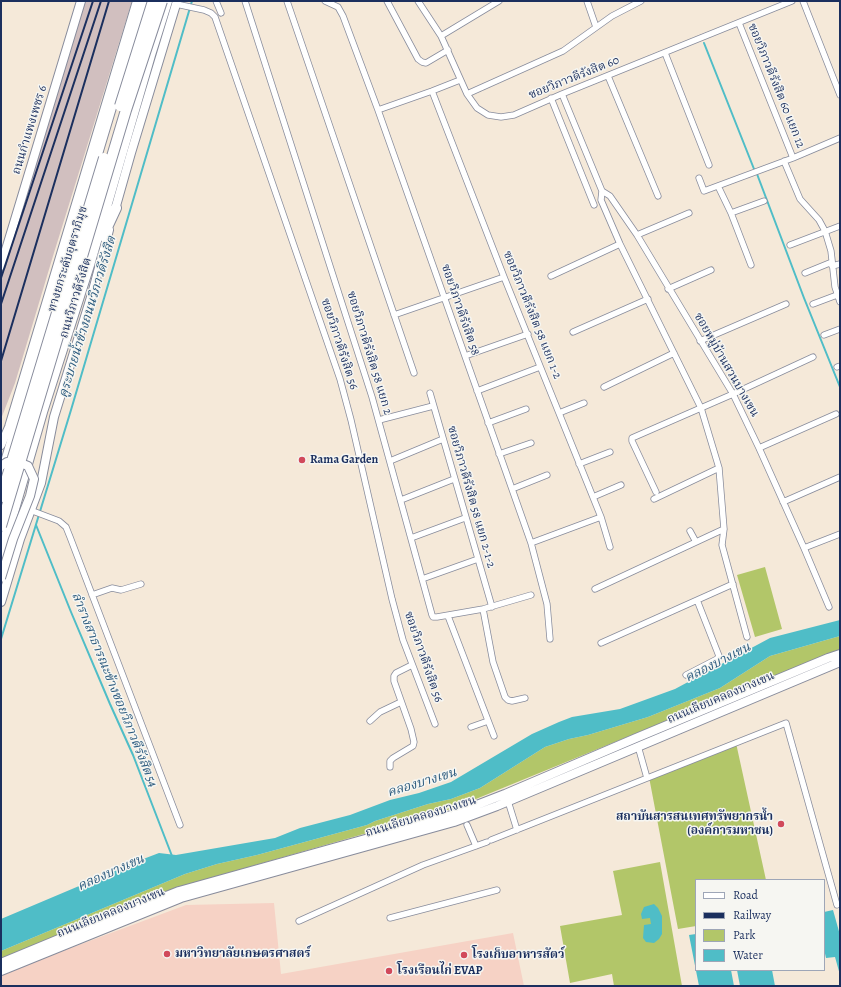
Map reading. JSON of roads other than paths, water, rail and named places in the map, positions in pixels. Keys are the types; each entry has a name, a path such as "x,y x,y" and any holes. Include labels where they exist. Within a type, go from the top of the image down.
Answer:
{"highway":[{"name":"ถนนวิภาวดีรังสิต","path":"1,479 143,1"},
{"name":"ทางยกระดับอุตราภิมุข","path":"1,496 153,1"},
{"name":"ทางยกระดับอุตราภิมุข","path":"1,526 126,110 162,1"},
{"name":"ถนนวิภาวดีรังสิต","path":"1,554 42,412 89,265 135,106 173,2"},
{"path":"66,257 76,203"},
{"path":"89,265 116,208"}],"main road":[{"name":"ถนนกำแพงเพชร 6","path":"1,266 81,1"},
{"path":"1,445 9,427 137,1"},
{"name":"ถนนวิภาวดีรังสิต","path":"1,602 20,539 36,512 40,483 54,417 92,294 173,2"},
{"path":"1,466 7,462 18,462 28,466 34,479 30,496 13,539 1,578"},
{"name":"ถนนเลียบคลองบางเขน","path":"1,971 181,898 454,822 508,801 637,742 840,654"},
{"name":"ถนนเลียบคลองบางเขน","path":"1,963 179,891 452,815 840,662"}],"street":[{"path":"216,1 221,13"},
{"name":"ซอยวิภาวดีรังสิต 58 แยก 2","path":"245,1 379,420 432,615 433,617 448,616 483,609 531,595"},
{"path":"287,1 414,373"},
{"name":"ซอยวิภาวดีรังสิต 58","path":"325,1 341,10 445,298 531,543 547,604 550,639"},
{"path":"387,1 418,59 426,63 448,50"},
{"name":"ซอยวิภาวดีรังสิต 60","path":"418,1 441,36 460,80 467,94 477,108 488,115 501,117 514,115 551,98 792,1"},
{"path":"441,36 499,1"},
{"path":"587,1 596,27"},
{"path":"467,94 563,51 612,16 641,1"},
{"path":"803,1 840,95"},
{"name":"ซอยวิภาวดีรังสิต 56","path":"173,2 204,10 211,13 214,17 334,362 351,420 392,599 412,665 435,724"},
{"name":"ซอยวิภาวดีรังสิต 60 แยก 12","path":"739,23 793,158"},
{"path":"665,53 709,165"},
{"path":"608,76 658,196"},
{"path":"378,110 460,80"},
{"name":"ซอยวิภาวดีรังสิต 58 แยก 1-2","path":"432,91 504,277 593,497 610,547"},
{"name":"ซอยหมู่บ้านสวนบางเขน","path":"562,94 602,191 601,200 620,244 701,408 720,468 724,530 722,545 747,637"},
{"path":"551,98 594,205"},
{"path":"699,178 704,191 793,158 840,138"},
{"path":"784,161 800,199 818,220 825,231 831,251 837,295 840,302"},
{"path":"718,186 731,213 751,265"},
{"name":"ซอยหมู่บ้านสวนบางเขน","path":"602,191 610,196 637,236 733,394 759,448 829,607"},
{"path":"731,213 764,201"},
{"path":"637,236 689,213"},
{"path":"790,245 840,226"},
{"path":"551,276 620,244"},
{"path":"805,273 832,264 840,264"},
{"path":"668,289 712,270"},
{"path":"394,315 504,277"},
{"path":"813,304 837,295"},
{"path":"573,332 648,299"},
{"path":"700,341 786,304"},
{"path":"824,335 840,329"},
{"path":"465,356 528,334"},
{"path":"604,387 674,353"},
{"path":"656,492 632,441 632,438 813,357"},
{"path":"477,391 540,367"},
{"name":"ซอยวิภาวดีรังสิต 58 แยก 2-1-2","path":"430,393 492,607"},
{"path":"559,413 584,403"},
{"path":"379,420 433,406"},
{"path":"488,423 526,409"},
{"path":"759,448 836,414"},
{"path":"390,461 443,440"},
{"path":"499,454 531,443"},
{"path":"580,464 610,452"},
{"path":"654,499 720,468"},
{"path":"512,489 546,475"},
{"path":"783,502 840,477"},
{"path":"401,500 454,478"},
{"path":"593,497 621,485"},
{"path":"36,512 59,521 66,527 180,825"},
{"path":"411,538 465,518"},
{"path":"531,543 601,518"},
{"path":"595,589 724,530"},
{"path":"690,531 696,542"},
{"path":"804,548 840,534"},
{"path":"422,579 478,559"},
{"path":"92,595 112,588 121,590 141,584"},
{"path":"601,643 732,584"},
{"path":"686,675 717,659 719,656 697,600"},
{"path":"483,609 493,662 505,697 512,701 525,698"},
{"path":"448,616 494,736"},
{"path":"390,767 390,761 410,749 414,742 394,681 394,676 400,670 412,665"},
{"path":"370,721 380,712 401,702"},
{"path":"471,727 488,721"},
{"path":"299,921 424,865 489,841 786,723 837,905"},
{"path":"637,742 647,778"},
{"path":"508,801 517,830"},
{"path":"467,825 476,846"},
{"path":"390,918 497,890"}],"water":[{"path":"840,620 840,636 770,656 720,688 648,717 545,747 480,788 451,799 428,804 367,825 257,855 217,864 185,874 1,951 1,919 112,873 117,869 159,853 176,855 275,838 300,828 350,815 390,800 419,793 451,782 532,734 559,722 572,717 620,709 675,689 770,638"},
{"path":"654,904 662,916 662,934 654,943 646,942 643,938 644,925 651,924 650,918 642,919 641,914 644,907"},
{"path":"833,910 840,935 840,975 835,957 826,958 825,912"},
{"path":"695,934 695,966 689,935"},
{"path":"696,971 731,971 734,986 699,986"},
{"path":"737,971 772,971 775,986 740,986"}],"waterway":[{"name":"คูระบายน้ำข้างถนนวิภาวดีรังสิต","path":"1,639 71,410 192,1"},
{"path":"704,43 754,169"},
{"path":"757,174 804,298 840,387"},
{"name":"ลำรางสาธารณะข้างซอยวิภาวดีรังสิต 54","path":"36,525 71,612 133,755 172,856"}],"railway":[{"path":"1,278 93,1"},
{"path":"1,304 101,1"},
{"path":"1,361 109,1"}],"place":[{"name":"Rama Garden","path":"302,460"},
{"name":"สถาบันสารสนเทศทรัพยากรน้ำ (องค์การมหาชน)","path":"781,824"},
{"name":"มหาวิทยาลัยเกษตรศาสตร์","path":"167,954"},
{"name":"โรงเก็บอาหารสัตว์","path":"464,955"},
{"name":"โรงเรือนไก่ EVAP","path":"389,971"}],"water label":[{"name":"คลองบางเขน","path":"718,663"},
{"name":"คลองบางเขน","path":"422,783"},
{"name":"คลองบางเขน","path":"111,873"}]}
